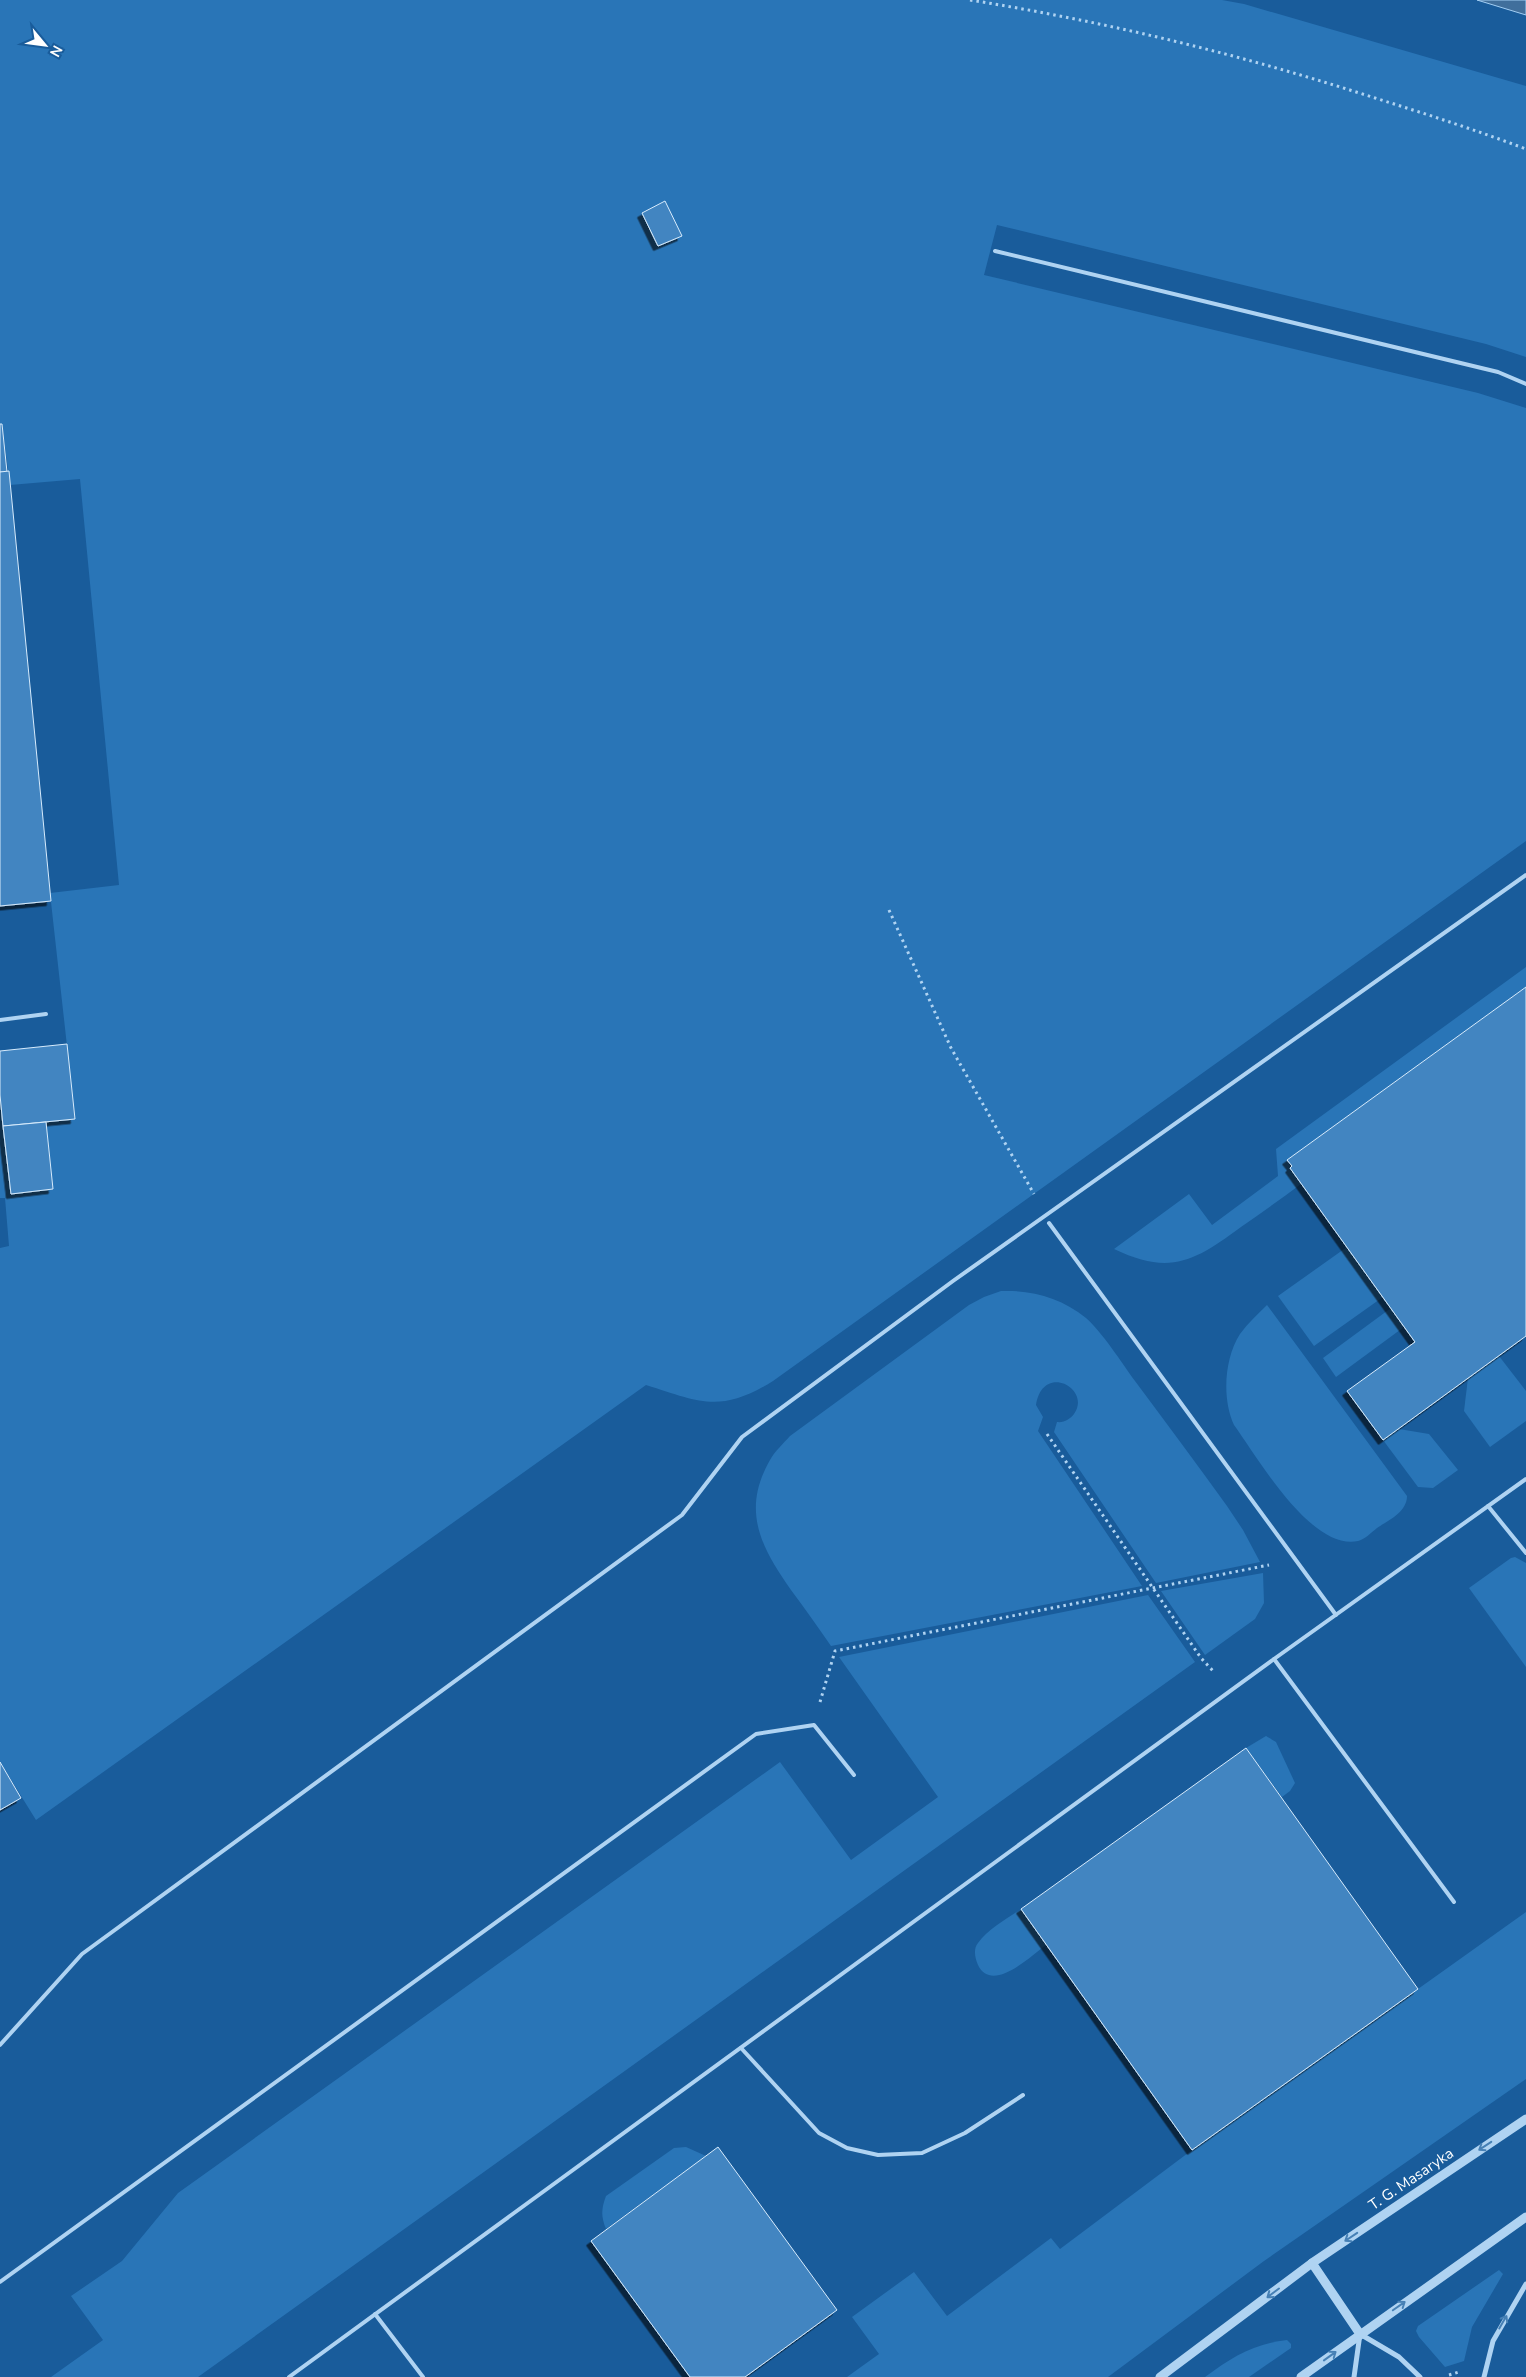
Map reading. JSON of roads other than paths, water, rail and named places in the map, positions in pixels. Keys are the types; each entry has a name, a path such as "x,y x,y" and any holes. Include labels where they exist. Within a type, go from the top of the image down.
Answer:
{"street":[{"name":"T. G. Masaryka","path":"1160,2377 1312,2264 1526,2119"},
{"path":"1301,2377 1526,2217"},
{"path":"1312,2264 1360,2334 1399,2357 1420,2377"},
{"path":"1484,2377 1492,2341 1526,2284"},
{"path":"1354,2377 1360,2334"}],"lane":[{"path":"995,251 1498,372 1526,384"},
{"path":"0,2045 82,1954 682,1515 742,1437 1045,1215 1526,875"},
{"path":"0,1020 46,1014"},
{"path":"1049,1223 1336,1615"},
{"path":"289,2377 1274,1659 1526,1479"},
{"path":"1488,1506 1526,1553"},
{"path":"1274,1659 1454,1902"},
{"path":"0,2282 756,1734 814,1725 854,1774"},
{"path":"741,2048 819,2133 847,2148 878,2155 922,2153 965,2133 1023,2095"},
{"path":"375,2314 423,2377"}]}
